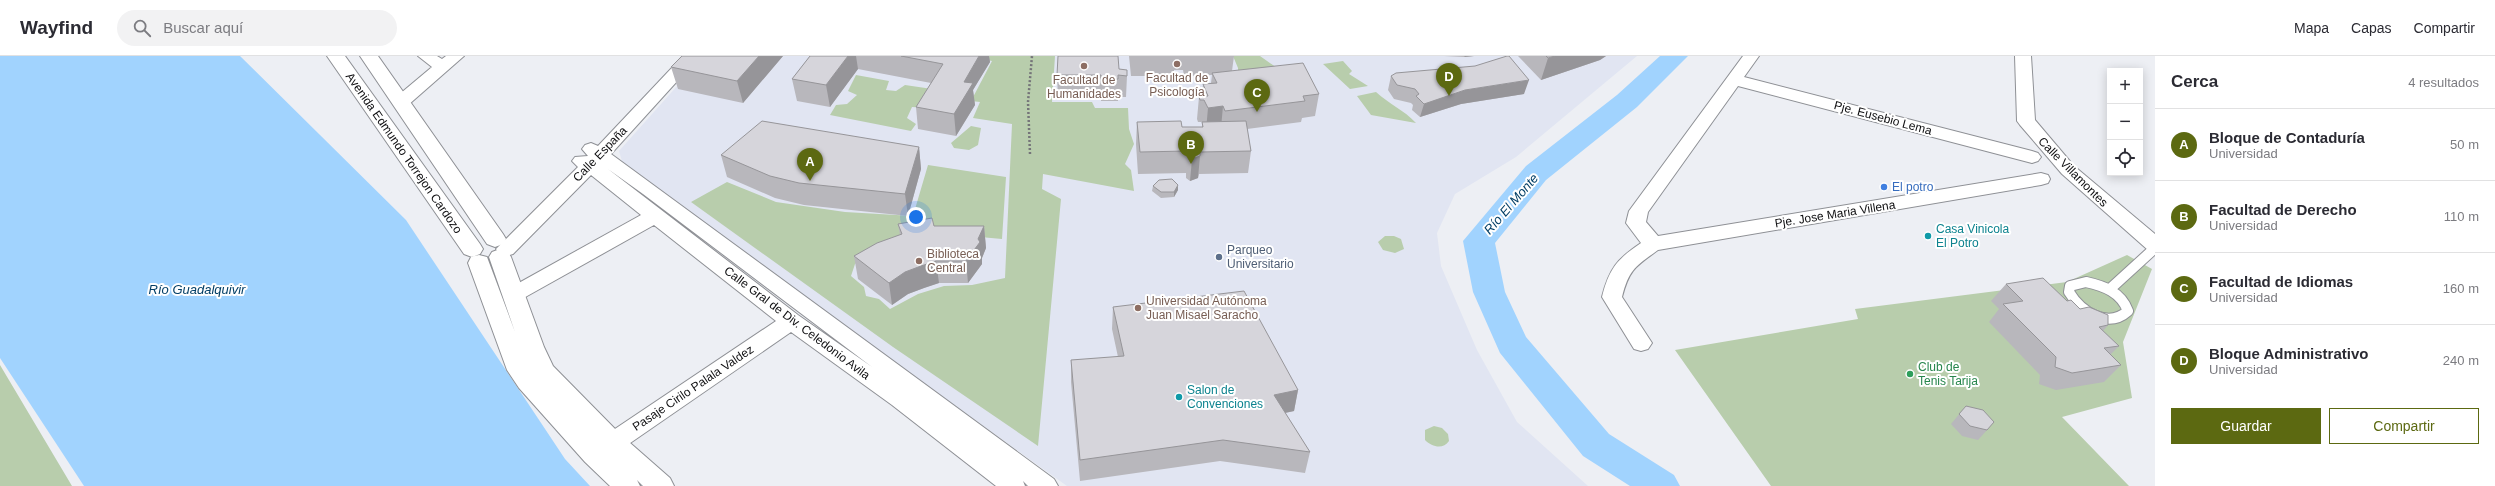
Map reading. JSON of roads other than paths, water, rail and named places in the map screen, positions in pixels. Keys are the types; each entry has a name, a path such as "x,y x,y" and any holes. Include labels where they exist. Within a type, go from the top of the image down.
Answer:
{"street":[{"name":"Avenida Edmundo Torrejon Cardozo","path":"336,56 492,250 515,364 527,381 603,449 660,486"},
{"name":"Avenida Edmundo Torrejon Cardozo","path":"369,56 401,102 492,250 513,295 532,347 545,372 603,449 627,486"},
{"path":"426,56 443,67"},
{"path":"401,102 456,56"},
{"name":"Calle España","path":"591,157 679,56"},
{"name":"Calle España","path":"492,250 591,157 692,56"},
{"path":"1641,343 1612,297 1617,276 1630,260 1653,244 1636,223 1639,211 1751,56"},
{"name":"Calle Villamontes","path":"2023,56 2026,121 2068,170 2155,247"},
{"name":"Pje. Eusebio Lema","path":"1734,80 2032,157 2054,160 2068,170"},
{"path":"591,157 1046,486"},
{"name":"Calle Gral de Div. Celedonio Avila","path":"591,157 656,215 791,321 900,399 1013,486"},
{"path":"2032,157 2025,162 2025,166 2041,179 2056,183 2068,182 2071,176 2068,170"},
{"name":"Pje. Jose Maria Villena","path":"1653,244 2041,179"},
{"path":"513,295 656,215"},
{"name":"Pasaje Cirilo Palala Valdez","path":"603,449 791,321"}],"lane":[{"path":"2110,289 2155,247"},
{"path":"2086,282 2110,289 2126,304 2128,311 2124,317 2116,319 2092,314 2072,300 2069,292 2070,286 2076,283 2086,282"}],"water":[{"name":"Río Guadalquivir","path":"0,56 240,56 406,220 565,459 590,486 84,486 0,358"}],"waterway":[{"name":"Río El Monte","path":"1661,486 1596,445 1512,344 1489,292 1479,241 1536,173 1627,101 1675,56"}],"place":[{"name":"Facultad de Psicología","path":"1177,64"},
{"name":"Facultad de Humanidades","path":"1084,66"},
{"name":"Bloque Administrativo","path":"1449,96"},
{"name":"Facultad de Idiomas","path":"1257,112"},
{"name":"Facultad de Derecho","path":"1191,164"},
{"name":"Bloque de Contaduría","path":"810,181"},
{"name":"El potro","path":"1884,187"},
{"name":"Casa Vinicola El Potro","path":"1928,236"},
{"name":"Parqueo Universitario","path":"1219,257"},
{"name":"Biblioteca Central","path":"919,261"},
{"name":"Universidad Autónoma Juan Misael Saracho","path":"1138,308"},
{"name":"Club de Tenis Tarija","path":"1910,374"},
{"name":"Salon de Convenciones","path":"1179,397"}]}
